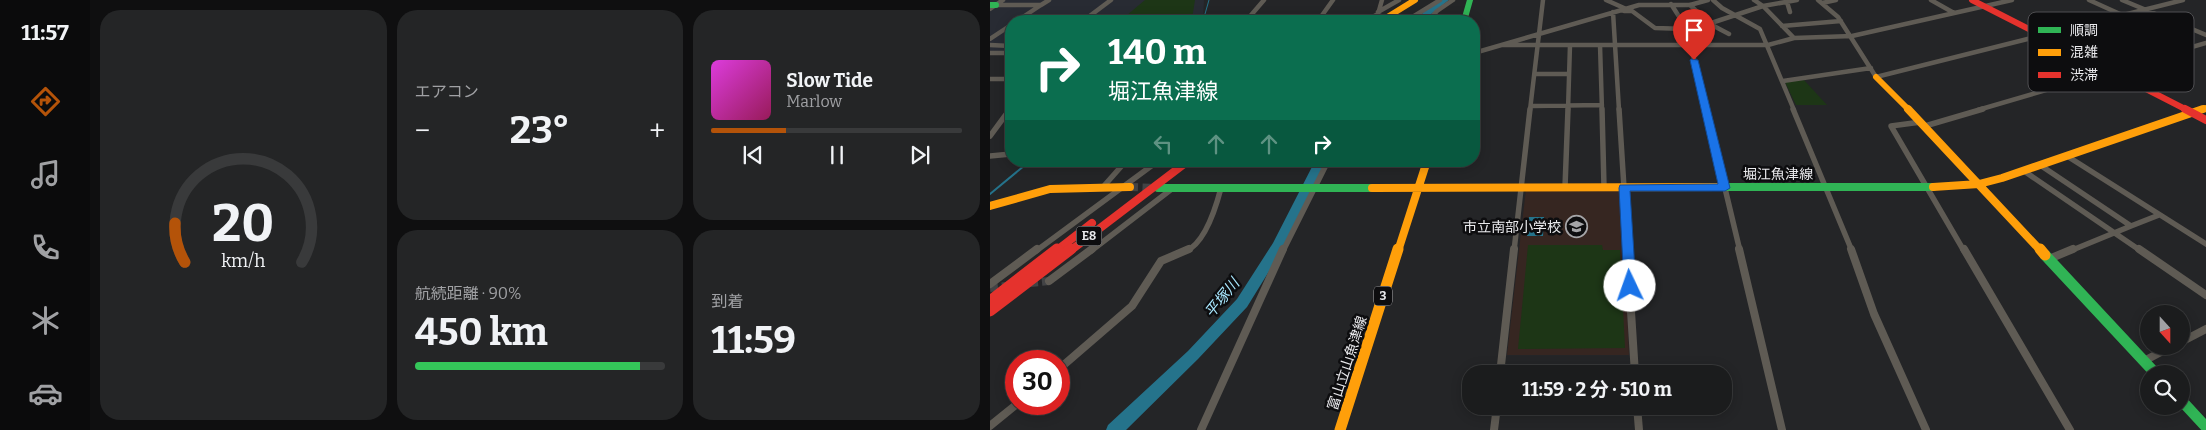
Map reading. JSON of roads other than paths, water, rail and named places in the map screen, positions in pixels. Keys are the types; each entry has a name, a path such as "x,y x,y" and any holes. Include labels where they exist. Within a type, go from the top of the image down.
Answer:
{"main road":[{"path":"1379,15 1415,0"},
{"path":"1399,15 1423,0"},
{"path":"1466,15 1470,0"},
{"path":"1972,0 2028,29"},
{"path":"1876,77 1923,124 2148,365"},
{"path":"2151,92 2206,120"},
{"name":"堀江魚津線","path":"1158,188 1725,188 1927,187 1979,184 2024,171 2206,108"},
{"name":"E8","path":"990,301 1169,167"},
{"name":"E8","path":"990,312 1180,167"},
{"name":"富山立山魚津線","path":"1340,430 1425,167"},
{"path":"990,206 1050,189 1126,187"},
{"path":"2190,410 2206,427"}],"street":[{"path":"1026,15 1048,0"},
{"path":"1091,15 1111,0"},
{"path":"1251,15 1264,0"},
{"path":"1322,15 1333,0"},
{"path":"1379,15 1382,0"},
{"path":"1379,15 1399,0"},
{"path":"1416,15 1440,0"},
{"path":"1433,15 1437,10 1453,0"},
{"path":"1501,365 1543,0"},
{"path":"1606,0 1624,8"},
{"path":"1644,0 1649,4"},
{"path":"1690,5 1708,0"},
{"path":"1713,0 1734,15 1760,29 1768,45 1874,314 1926,430"},
{"path":"1754,0 1763,6 1794,38"},
{"path":"1480,51 1629,10 1654,28 1687,29 1710,24 1763,6 1797,0"},
{"path":"1820,2 1836,0"},
{"path":"1931,0 1954,13"},
{"path":"1502,45 1768,45 1794,38 1852,36 2012,0"},
{"path":"2089,0 2116,12"},
{"path":"2122,0 2150,12"},
{"path":"2137,12 2183,0"},
{"path":"1613,13 1624,8 1681,2 1690,5 1710,24 1729,34"},
{"path":"1787,2 1790,12"},
{"path":"1820,2 1832,10 1841,21 1876,77 2028,39"},
{"path":"995,4 1041,5"},
{"path":"1671,4 1687,29 1782,430"},
{"path":"1613,13 1634,365"},
{"path":"1782,26 1841,21"},
{"path":"990,40 1005,29"},
{"path":"2194,30 2206,35"},
{"path":"2194,47 2206,43"},
{"path":"1565,187 1570,45"},
{"path":"1600,45 1604,187"},
{"path":"990,46 1005,46"},
{"path":"990,53 1005,53"},
{"path":"1783,81 1870,68"},
{"path":"1536,74 1568,74"},
{"path":"990,79 1005,80"},
{"path":"2039,92 1923,124 1891,126 2070,430"},
{"path":"1532,106 1602,106"},
{"path":"990,136 1005,116"},
{"path":"990,157 1005,155"},
{"path":"2067,156 2206,244"},
{"path":"2040,165 2131,226"},
{"path":"1103,187 1121,167"},
{"path":"990,284 1126,187 1151,167"},
{"path":"1201,430 1272,272 1325,167"},
{"path":"2024,171 2206,295"},
{"path":"1049,281 1173,188"},
{"path":"1070,360 1132,306 1161,261 1195,247 1215,211 1220,188"},
{"path":"2049,259 2160,215"},
{"path":"2190,337 2206,329"},
{"path":"2144,361 2155,355"},
{"path":"990,426 1005,414"},
{"path":"1494,430 1496,415"},
{"path":"1638,415 1639,430"}],"water":[{"path":"1529,217 1544,217 1543,236 1527,236"}],"waterway":[{"path":"1205,15 1209,0"},
{"name":"平塚川","path":"1426,15 1445,0"},
{"path":"990,194 1023,167"},
{"name":"平塚川","path":"1114,430 1193,355 1242,303 1279,244 1318,167"}],"tunnel":[{"path":"1130,187 1155,188"},
{"path":"1030,283 1049,281"},
{"path":"990,288 1006,286"}],"place":[{"name":"市立南部小学校","path":"1577,227"}]}
